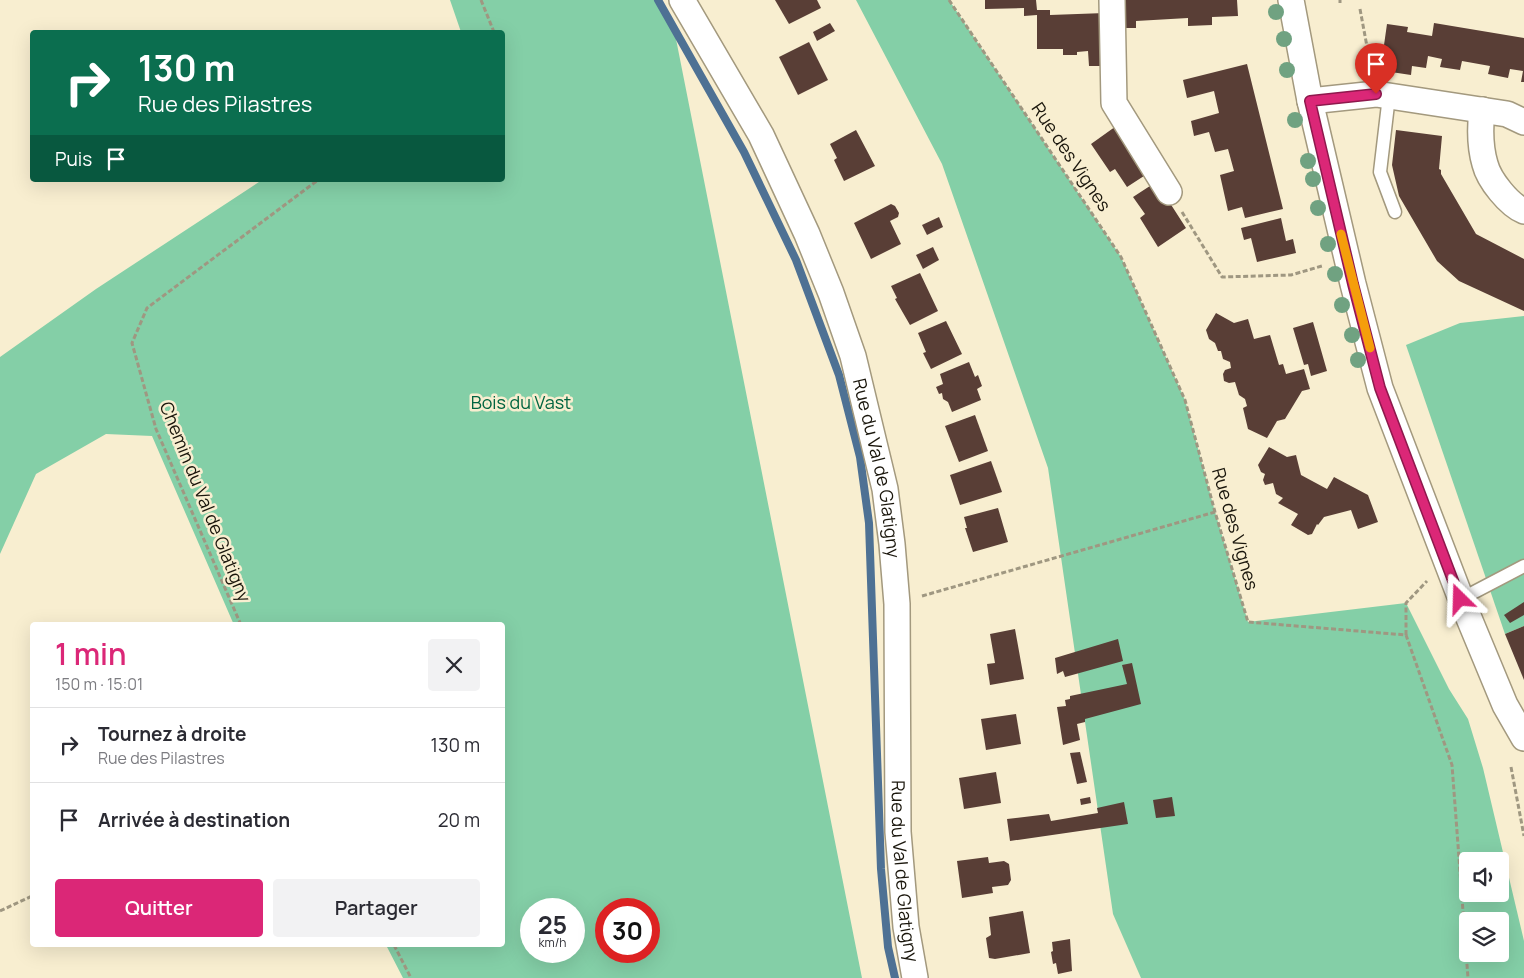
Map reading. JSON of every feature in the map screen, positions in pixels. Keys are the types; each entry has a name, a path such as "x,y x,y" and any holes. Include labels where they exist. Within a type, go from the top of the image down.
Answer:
{"street":[{"name":"Rue du Val de Glatigny","path":"682,0 761,135 807,234 831,293 853,356 885,489 897,604 898,832 906,927 915,978"},
{"path":"1112,0 1114,103 1170,192"},
{"path":"1292,0 1310,101 1353,284 1380,388 1460,599 1505,705 1524,738"},
{"path":"1310,101 1376,94 1507,114 1524,122"},
{"path":"1482,110 1480,124 1485,165 1500,191 1519,209 1524,211"}],"lane":[{"path":"1389,96 1380,172 1395,212"},
{"path":"1460,599 1524,566"}],"path":[{"path":"481,0 493,30"},
{"name":"Rue des Vignes","path":"949,0 1120,257 1185,400 1215,512 1248,622 1406,635"},
{"path":"1360,9 1371,70"},
{"name":"Chemin du Val de Glatigny","path":"240,622 156,429 132,343 147,308 315,182"},
{"path":"1170,192 1222,277 1291,275 1325,265"},
{"path":"897,604 1215,512"},
{"path":"1450,573 1427,580 1406,603 1406,635 1452,765 1468,978"},
{"path":"1511,767 1524,836"},
{"path":"0,911 30,897"},
{"path":"395,947 411,978"}],"green space":[{"name":"Bois du Vast","path":"450,0 658,0 675,34 862,978 403,978 387,947 505,947 505,622 233,622 152,436 106,434 36,474 0,554 0,357 96,289 259,182 505,182 505,30 460,30"},
{"path":"856,0 949,0 1121,257 1185,400 1215,512 1248,622 1406,603 1449,689 1468,719 1483,768 1503,852 1459,852 1459,902 1509,902 1509,878 1524,941 1524,978 1141,978 1113,914 1048,468 942,164"},
{"path":"1524,316 1524,626 1505,634 1406,345 1460,323"}],"building":[{"path":"775,0 817,0 821,8 789,24"},
{"path":"985,0 1036,0 1037,10 1050,10 1050,15 1105,13 1107,66 1089,66 1088,51 1077,52 1077,55 1063,55 1063,49 1037,49 1037,15 1024,16 1024,8 985,9"},
{"path":"1124,0 1237,0 1238,16 1212,17 1212,25 1188,26 1188,18 1136,21 1136,28 1125,28"},
{"path":"830,23 835,31 817,41 813,32"},
{"path":"1434,23 1524,38 1524,82 1521,82 1523,71 1510,69 1508,78 1488,74 1490,66 1462,61 1460,70 1440,67 1442,59 1428,56 1426,68 1412,66 1411,75 1391,72 1392,67 1381,66 1387,24 1408,27 1407,32 1432,36"},
{"path":"809,42 828,80 798,95 779,57"},
{"path":"1247,64 1283,209 1245,218 1242,207 1228,211 1220,175 1234,171 1228,149 1215,152 1209,132 1194,136 1191,121 1219,113 1214,91 1187,98 1183,80"},
{"path":"1119,124 1147,174 1127,187 1115,169 1110,172 1091,144"},
{"path":"856,130 875,166 844,181 834,160 837,158 830,144"},
{"path":"1396,130 1442,136 1439,169 1476,234 1524,259 1524,311 1459,281 1437,261 1399,196 1392,165"},
{"path":"1153,184 1168,200 1186,228 1158,247 1140,218 1145,214 1133,197"},
{"path":"891,204 895,206 899,213 898,217 890,221 901,244 871,259 854,223"},
{"path":"939,217 943,227 927,235 922,225"},
{"path":"1281,218 1286,241 1293,239 1296,253 1257,262 1251,238 1244,240 1241,228"},
{"path":"933,247 939,260 923,269 916,255"},
{"path":"920,273 938,311 910,325 895,299 897,298 891,286"},
{"path":"1216,313 1234,323 1248,319 1254,339 1270,335 1279,365 1283,364 1286,374 1304,369 1310,389 1302,391 1285,419 1277,421 1267,438 1248,429 1243,408 1247,406 1245,399 1239,395 1235,382 1229,383 1224,381 1223,374 1225,370 1231,368 1230,362 1223,359 1221,351 1218,351 1215,343 1209,339 1206,330"},
{"path":"946,321 962,354 931,369 923,353 926,352 918,333"},
{"path":"1313,322 1327,371 1311,376 1308,364 1304,365 1293,328"},
{"path":"969,362 975,377 978,375 982,386 977,389 981,400 952,412 948,402 943,399 942,393 939,394 936,387 943,384 940,374"},
{"path":"975,415 988,451 959,462 945,426"},
{"path":"1269,447 1287,457 1296,455 1301,475 1327,489 1334,477 1368,495 1378,522 1358,529 1351,510 1324,517 1317,524 1312,534 1308,535 1291,525 1298,514 1278,503 1283,498 1276,494 1273,483 1265,485 1263,480 1265,474 1261,472 1258,465"},
{"path":"991,461 1002,492 960,505 950,475"},
{"path":"998,508 1008,542 973,552 965,528 967,528 964,517"},
{"path":"1524,602 1524,615 1510,623 1504,615"},
{"path":"1524,626 1524,680 1505,634"},
{"path":"1015,629 1024,679 990,685 987,664 995,663 990,634"},
{"path":"1118,639 1123,661 1065,677 1063,671 1057,674 1055,658"},
{"path":"1132,663 1141,704 1085,719 1085,722 1077,724 1080,740 1063,745 1057,707 1066,706 1065,700 1070,699 1070,696 1127,684 1122,665"},
{"path":"1016,714 1021,744 986,750 981,719"},
{"path":"1080,752 1087,782 1077,784 1070,753"},
{"path":"996,772 1001,803 964,809 959,778"},
{"path":"1090,797 1091,803 1081,805 1080,799"},
{"path":"1172,797 1175,816 1156,818 1153,800"},
{"path":"1124,802 1128,824 1010,841 1007,819 1049,814 1051,821 1098,813 1097,808"},
{"path":"988,857 989,863 1004,861 1009,864 1011,880 1008,885 992,887 993,893 962,898 957,861"},
{"path":"1023,911 1030,953 995,959 989,958 986,938 991,935 989,917"},
{"path":"1070,939 1072,971 1058,974 1056,963 1053,964 1052,942"}],"waterway":[{"path":"658,0 744,152 796,260 839,375 860,457 869,523 881,869 888,947 895,978"}],"slow traffic":[{"path":"1341,234 1370,348"}],"route":[{"path":"1376,94 1310,101 1353,284 1380,388 1460,599"}]}
